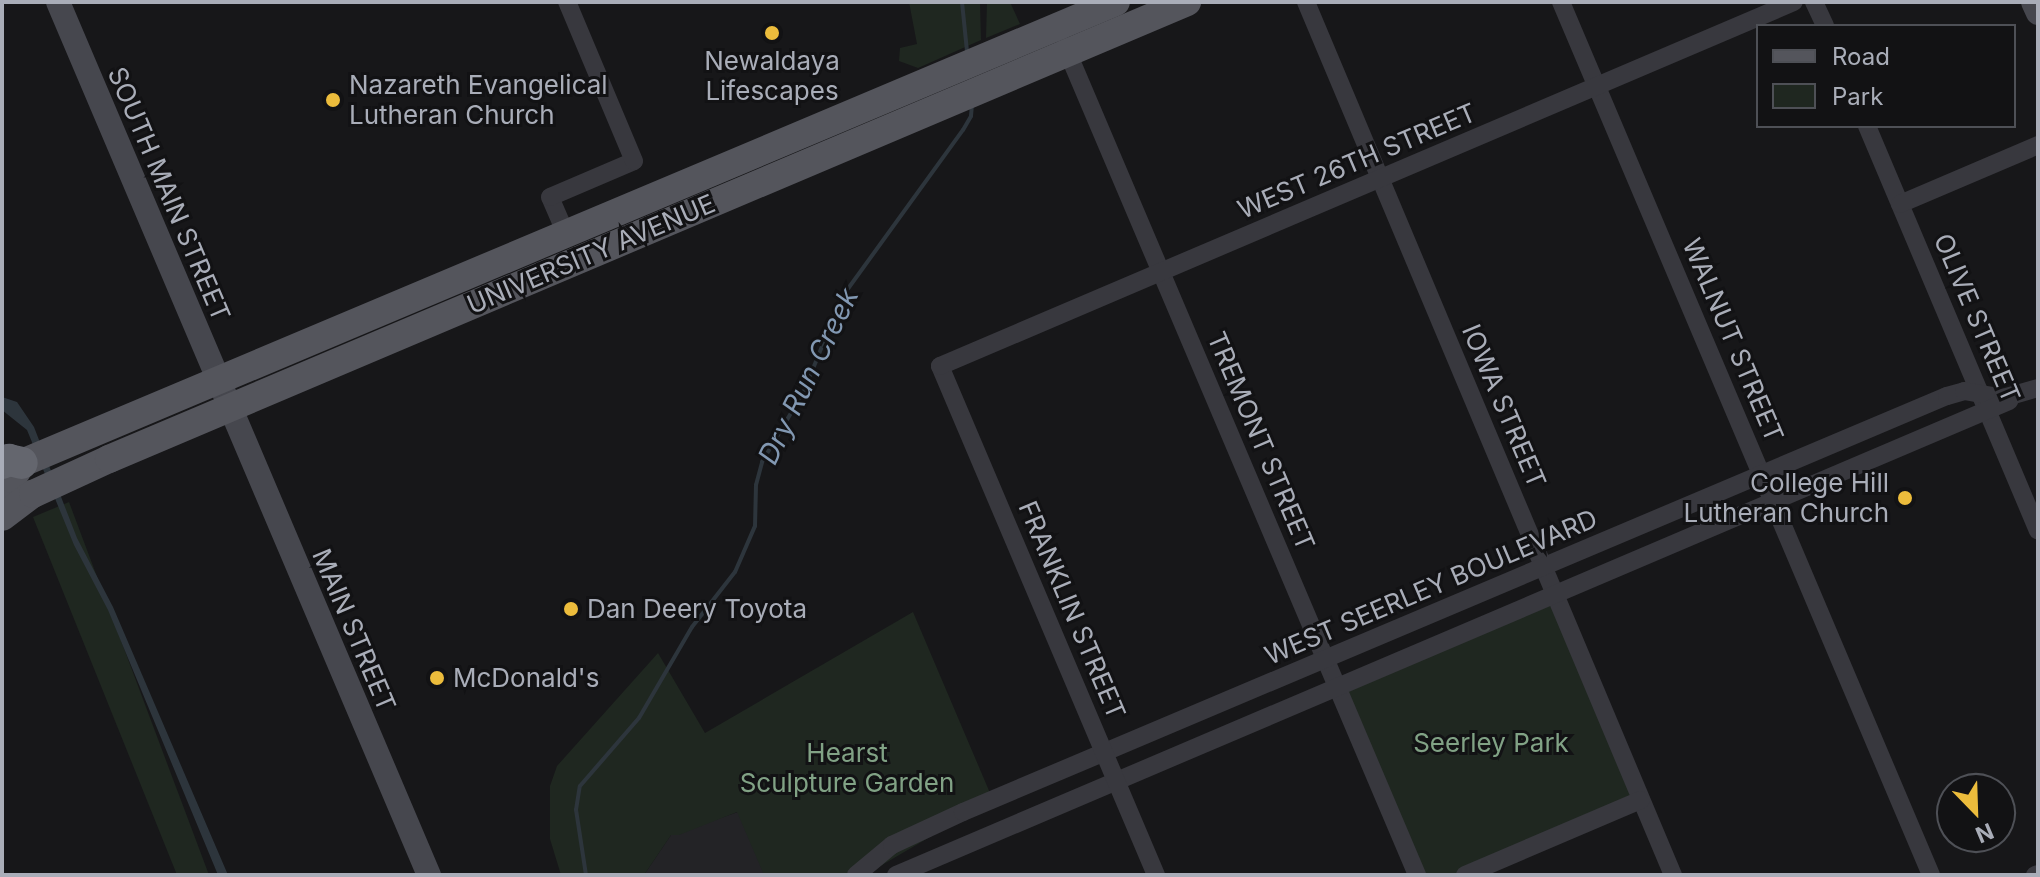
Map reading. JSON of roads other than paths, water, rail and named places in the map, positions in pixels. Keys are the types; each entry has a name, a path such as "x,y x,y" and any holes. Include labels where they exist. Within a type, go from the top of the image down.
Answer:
{"main road":[{"name":"SOUTH MAIN STREET","path":"58,2 228,407"},
{"name":"UNIVERSITY AVENUE","path":"2,517 33,494 228,407 1003,80 1116,2"},
{"name":"UNIVERSITY AVENUE","path":"9,470 999,52 1063,40 1187,2"},
{"path":"2033,2 2038,13"},
{"name":"MAIN STREET","path":"228,407 429,875"}],"street":[{"path":"566,234 550,197 634,161 567,2"},
{"name":"IOWA STREET","path":"1306,2 1673,875"},
{"name":"WALNUT STREET","path":"1561,2 1931,875"},
{"name":"WEST 26TH STREET","path":"940,366 1794,2"},
{"path":"1814,2 1824,24"},
{"name":"TREMONT STREET","path":"1063,40 1417,875"},
{"name":"OLIVE STREET","path":"1868,128 2038,530"},
{"path":"1900,204 2038,145"},
{"name":"FRANKLIN STREET","path":"940,366 1156,875"},
{"name":"WEST SEERLEY BOULEVARD","path":"896,875 1773,501 1984,402 2038,388"},
{"name":"WEST SEERLEY BOULEVARD","path":"856,875 892,845 1947,396 1964,391 1984,402"},
{"path":"1465,875 1641,800"}],"waterway":[{"name":"Dry Run Creek","path":"962,2 967,51"},
{"name":"Dry Run Creek","path":"586,875 576,810 580,786 639,718 692,627 735,572 755,526 756,485 762,462 804,391 842,297 963,130 971,116 972,104"}],"place":[{"name":"Newaldaya Lifescapes","path":"772,33"},
{"name":"Nazareth Evangelical Lutheran Church","path":"333,100"},
{"name":"College Hill Lutheran Church","path":"1905,498"},
{"name":"Dan Deery Toyota","path":"571,609"},
{"name":"McDonald's","path":"437,678"}],"park label":[{"name":"Seerley Park","path":"1491,743"},
{"name":"Hearst Sculpture Garden","path":"847,768"}]}
